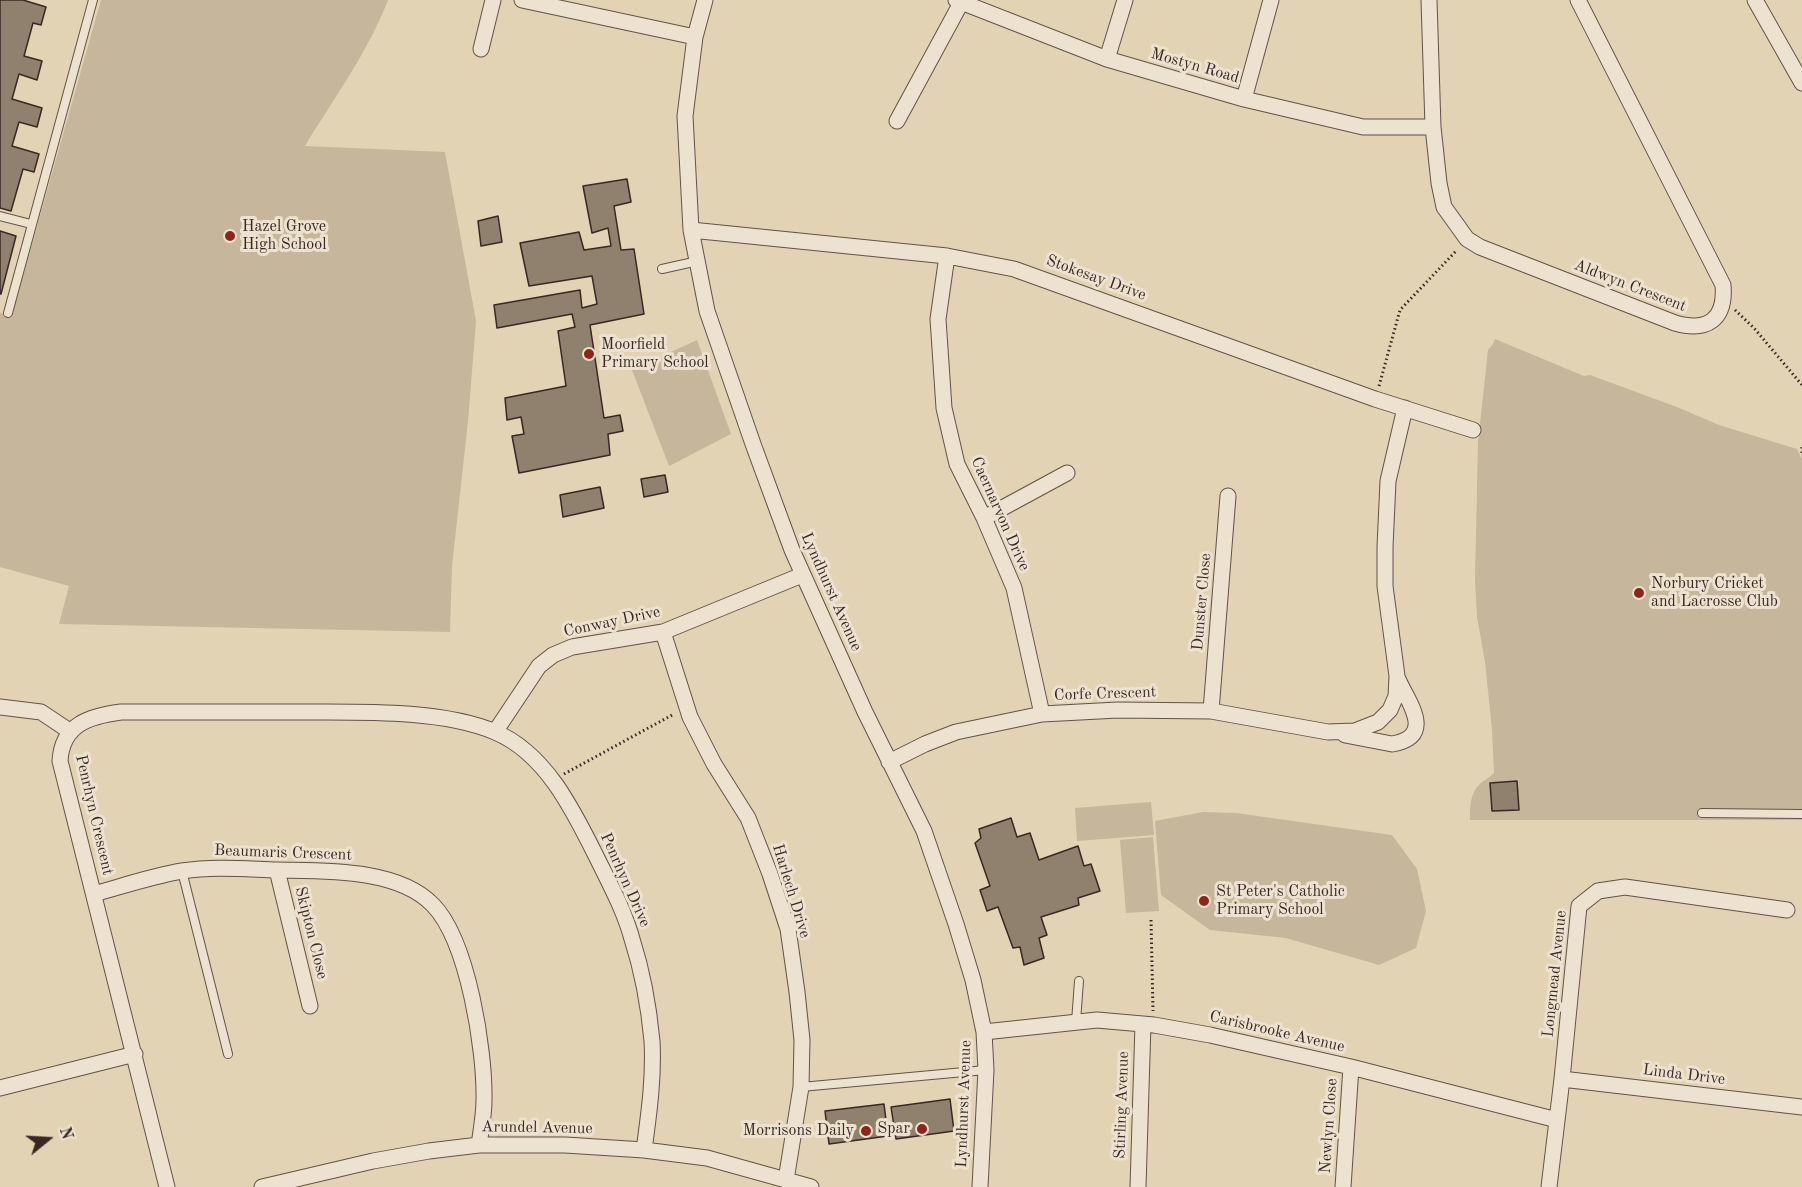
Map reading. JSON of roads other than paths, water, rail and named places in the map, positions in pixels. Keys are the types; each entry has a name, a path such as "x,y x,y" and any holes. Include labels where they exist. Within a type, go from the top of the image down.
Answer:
{"street":[{"path":"481,49 493,0"},
{"path":"522,0 695,37"},
{"name":"Lyndhurst Avenue","path":"705,0 700,11 695,37 685,116 691,230 711,322 802,575 889,762 924,831 942,879 973,980 984,1032 986,1070 980,1187"},
{"path":"1107,59 1125,0"},
{"path":"1244,99 1271,0"},
{"name":"Aldwyn Crescent","path":"1429,0 1433,127 1439,183 1444,207 1467,239 1480,247 1690,328 1706,324 1714,319 1721,310 1724,299 1723,285 1578,0"},
{"path":"1755,0 1802,83"},
{"path":"897,121 958,1"},
{"name":"Mostyn Road","path":"958,1 1107,59 1244,99 1363,127 1433,127"},
{"name":"Stokesay Drive","path":"691,230 947,256 1014,269 1375,399 1473,430"},
{"name":"Caernarvon Drive","path":"947,256 938,319 944,408 957,464 984,518 1014,588 1042,714"},
{"name":"Corfe Crescent","path":"1328,732 1355,731 1378,722 1390,710 1396,696 1397,676 1385,586 1385,536 1388,481 1405,408"},
{"path":"984,518 1067,473"},
{"name":"Dunster Close","path":"1212,711 1228,496"},
{"name":"Conway Drive","path":"495,732 539,666 553,655 572,647 663,632 802,575"},
{"name":"Harlech Drive","path":"663,632 687,707 714,764 748,818 788,929 802,1040 801,1087 786,1180"},
{"name":"Corfe Crescent","path":"889,762 956,732 1042,714 1118,710 1212,711 1392,744 1411,736 1416,725 1416,712 1397,676"},
{"path":"0,708 41,712 70,732"},
{"name":"Penrhyn Crescent","path":"167,1187 60,760 61,749 70,732 78,725 98,715 121,712 324,712 404,714 437,718 495,732"},
{"name":"Penrhyn Drive","path":"495,732 520,746 571,806 616,897 632,938 640,970 651,1040 652,1083 644,1149"},
{"name":"Beaumaris Crescent","path":"94,894 182,871 224,867 367,874 412,889 433,905 452,932 462,958 480,1054 484,1100 479,1145"},
{"name":"Skipton Close","path":"277,870 310,1006"},
{"name":"Longmead Avenue","path":"1550,1187 1563,1079 1579,906 1598,891 1625,887 1787,910"},
{"name":"Carisbrooke Avenue","path":"984,1032 1097,1020 1148,1024 1210,1035 1351,1067 1557,1120"},
{"name":"Stirling Avenue","path":"1138,1187 1148,1024"},
{"path":"0,1088 135,1054"},
{"name":"Newlyn Close","path":"1343,1187 1351,1067"},
{"name":"Linda Drive","path":"1563,1079 1802,1107"},
{"name":"Arundel Avenue","path":"262,1187 374,1161 479,1145 565,1145 644,1149 707,1158 811,1187"}],"lane":[{"path":"8,313 93,0"},
{"path":"0,216 31,224"},
{"path":"662,269 698,261"},
{"path":"1702,813 1802,814"},
{"path":"182,871 228,1054"},
{"path":"1076,1022 1079,981"},
{"path":"801,1087 986,1070"}],"place":[{"name":"Hazel Grove High School","path":"230,236"},
{"name":"Moorfield Primary School","path":"589,354"},
{"name":"Norbury Cricket and Lacrosse Club","path":"1639,593"},
{"name":"St Peter's Catholic Primary School","path":"1204,901"},
{"name":"Spar","path":"922,1129"},
{"name":"Morrisons Daily","path":"866,1131"}]}
